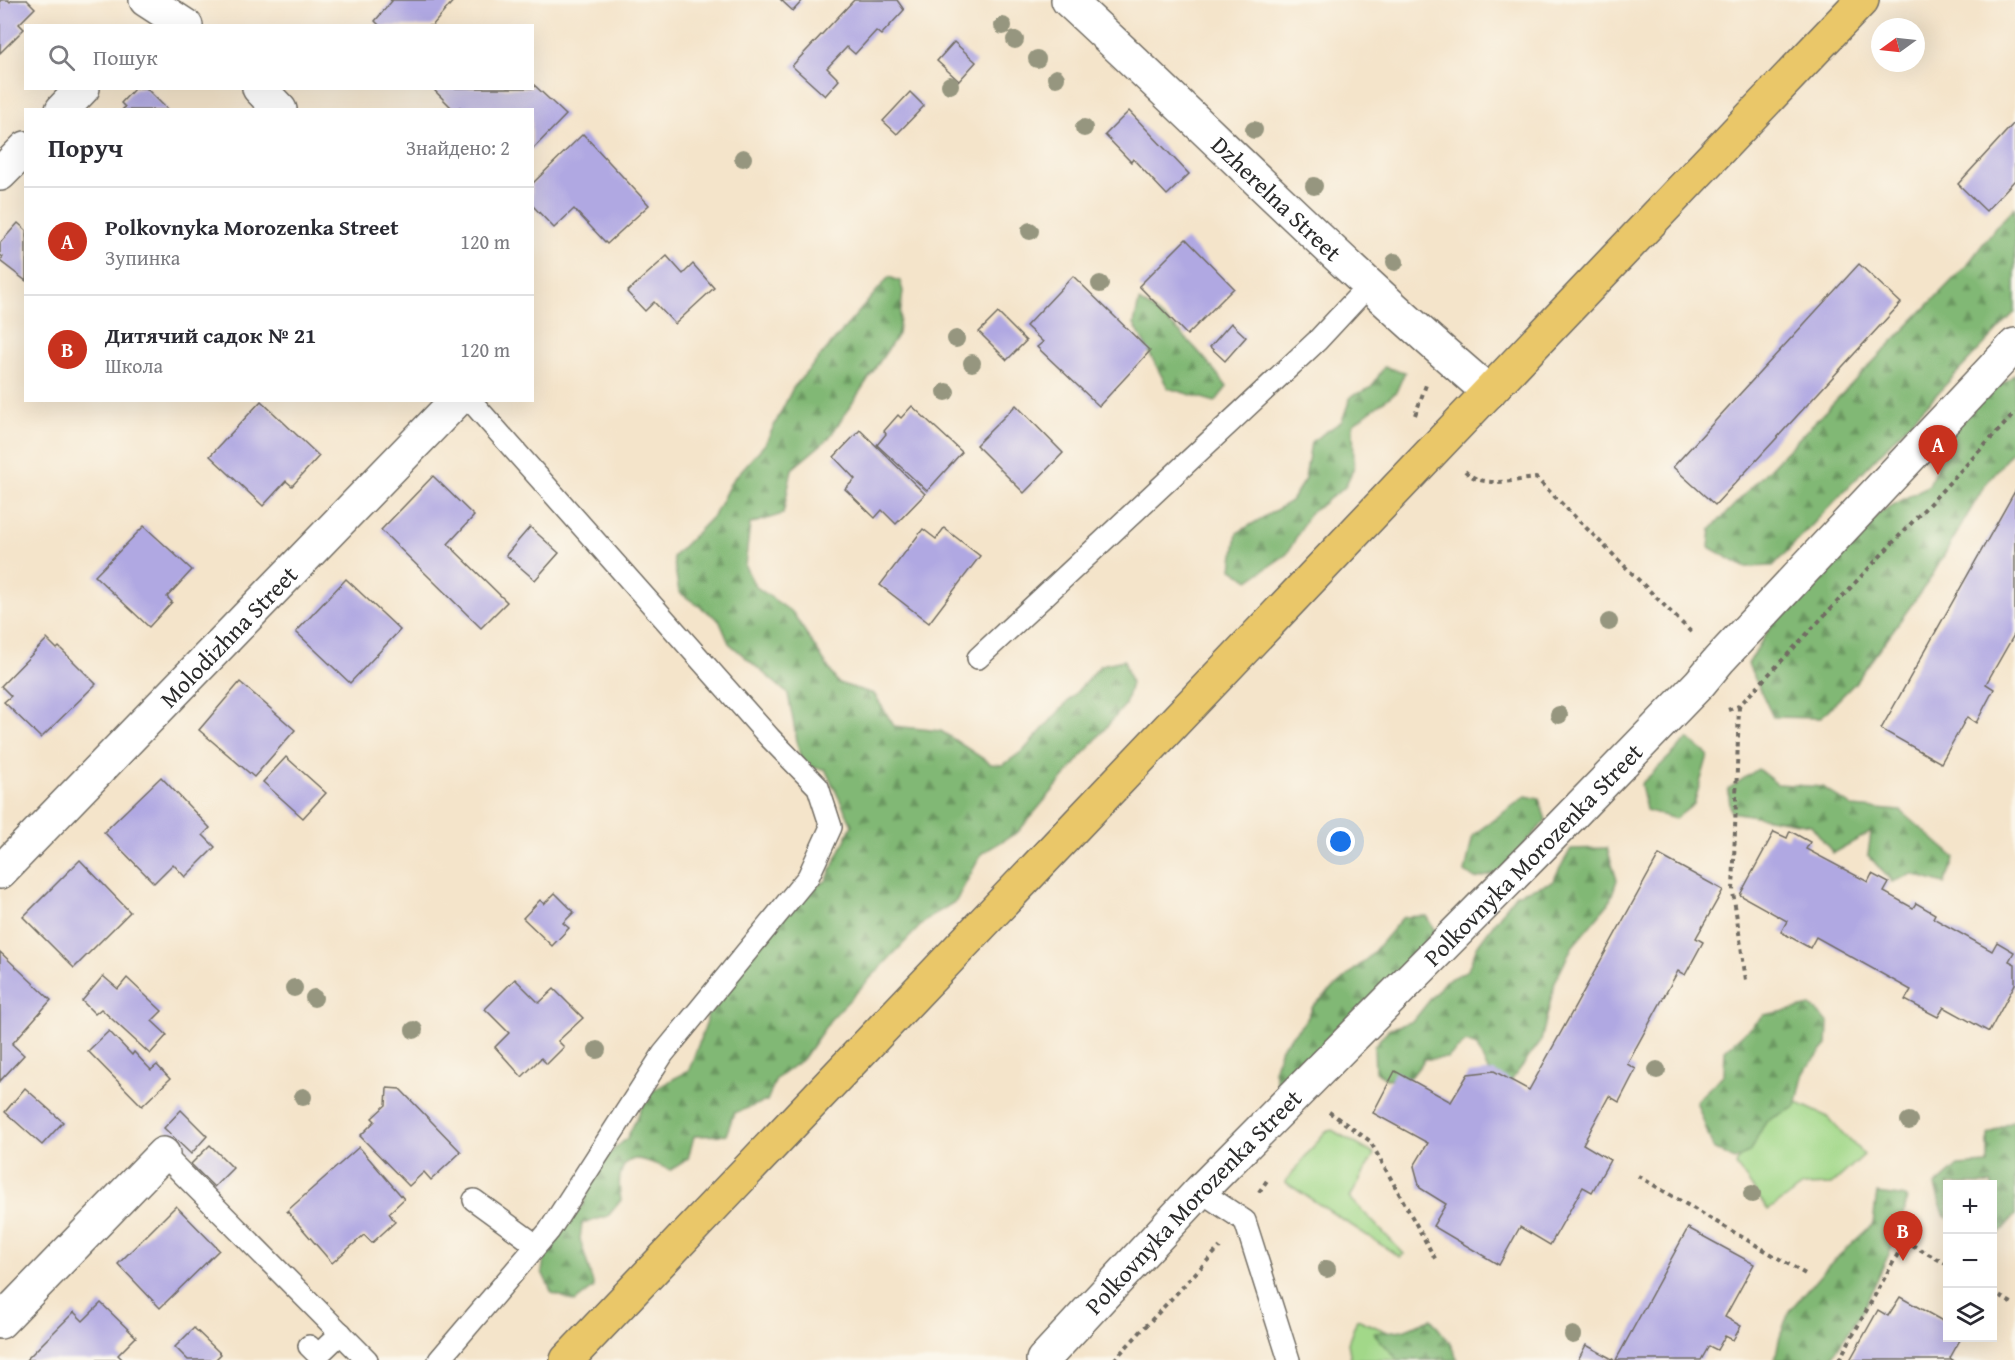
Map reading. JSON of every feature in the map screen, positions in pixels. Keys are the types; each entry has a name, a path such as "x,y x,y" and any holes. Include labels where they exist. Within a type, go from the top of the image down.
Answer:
{"main road":[{"path":"567,1360 1862,0"}],"street":[{"name":"Dzherelna Street","path":"1068,0 1442,352 1489,392"},
{"path":"64,108 81,90"},
{"path":"261,90 278,108"},
{"path":"0,174 24,150"},
{"name":"Polkovnyka Morozenka Street","path":"1044,1360 1200,1191 1700,683 2015,345"},
{"name":"Molodizhna Street","path":"0,872 455,402"},
{"path":"0,1322 163,1154"}],"lane":[{"path":"978,658 1317,342 1370,284"},
{"path":"439,1360 549,1231 663,1054 808,877 831,826 818,787 770,738 472,402"},
{"path":"163,1154 367,1360"},
{"path":"1200,1191 1245,1221 1289,1360"},
{"path":"474,1200 536,1245"},
{"path":"309,1346 318,1355 341,1333"}],"path":[{"path":"1746,980 1733,892 1739,705 2015,413"},
{"path":"1462,468 1471,478 1484,482 1536,478 1719,660"},
{"path":"1320,1106 1370,1141 1437,1262"},
{"path":"1638,1176 1807,1275"},
{"path":"1839,1360 1905,1240 1943,1263"},
{"path":"1997,1295 2015,1305"}],"green space":[{"path":"2015,207 2015,312 1773,566 1744,567 1709,547 1711,529 1967,265 1995,228"},
{"path":"889,277 900,281 903,291 898,334 829,438 792,469 783,514 750,524 745,566 755,586 793,613 838,683 874,694 894,726 941,731 991,764 1003,765 1024,750 1101,665 1124,660 1131,683 1125,705 1018,832 982,853 956,901 927,919 830,1020 804,1058 776,1079 767,1101 734,1113 726,1135 694,1136 688,1159 671,1170 641,1159 630,1160 626,1164 619,1181 621,1200 608,1216 582,1223 580,1239 594,1287 575,1302 552,1293 542,1272 546,1245 584,1204 589,1185 608,1155 627,1138 649,1093 689,1070 707,1021 707,997 784,903 826,881 852,825 825,769 802,767 788,694 729,643 719,620 679,592 673,557 715,514 731,482 765,444 793,388"},
{"path":"1139,301 1176,329 1218,375 1227,387 1215,402 1168,388 1134,324"},
{"path":"1384,367 1405,372 1396,392 1353,424 1354,467 1345,487 1309,514 1287,554 1249,580 1232,569 1237,533 1291,501 1305,479 1311,442 1342,421 1351,396 1371,388"},
{"path":"2015,374 2015,448 1985,485 1930,579 1855,683 1820,718 1773,717 1748,664 1779,612 1839,559 1879,513 1929,485 1951,433 1982,400"},
{"path":"1688,739 1708,755 1694,804 1675,819 1646,810 1641,784"},
{"path":"1758,769 1777,784 1823,787 1852,807 1901,811 1955,858 1944,884 1912,874 1892,882 1868,855 1871,832 1833,853 1811,825 1731,812 1728,789"},
{"path":"1526,796 1539,799 1546,820 1499,873 1475,879 1465,872 1473,835"},
{"path":"1607,848 1617,880 1609,903 1572,947 1555,982 1541,1041 1511,1081 1488,1071 1477,1046 1466,1042 1447,1058 1425,1059 1411,1077 1386,1079 1375,1071 1374,1046 1389,1029 1413,1021 1445,981 1468,970 1477,946 1516,894 1552,882 1571,849"},
{"path":"1426,916 1437,934 1294,1090 1277,1083 1274,1071 1281,1048 1307,1019 1313,1006 1370,956 1403,917"},
{"path":"1811,1006 1828,1022 1827,1045 1804,1071 1796,1107 1766,1121 1749,1153 1734,1160 1713,1148 1696,1101 1724,1074 1725,1050 1764,1015"},
{"path":"1789,1099 1826,1116 1864,1155 1831,1185 1803,1186 1768,1210 1736,1165 1754,1126"},
{"path":"2015,1120 2015,1215 1998,1235 1997,1180 1943,1180 1943,1212 1935,1186 1958,1166 1988,1164 1988,1134"},
{"path":"1332,1130 1374,1154 1350,1198 1404,1254 1400,1257 1285,1182 1325,1132"},
{"path":"1877,1193 1907,1197 1902,1226 1863,1310 1830,1360 1775,1360 1789,1311 1829,1265 1873,1224"},
{"path":"1357,1319 1445,1356 1446,1360 1351,1360 1348,1343"},
{"path":"1431,1319 1449,1342 1458,1360 1446,1360 1444,1356 1436,1360 1398,1360 1374,1333 1403,1330"}],"building":[{"path":"0,0 10,2 27,0 35,8 19,24 24,29 0,53"},
{"path":"390,0 454,0 434,24 378,24 375,21 392,1"},
{"path":"781,0 803,0 793,11"},
{"path":"854,0 897,0 904,10 881,35 876,31 855,54 847,47 827,68 839,80 825,96 792,66"},
{"path":"954,42 976,62 959,81 937,61"},
{"path":"534,85 566,115 534,148 534,108 452,108 435,91 534,90"},
{"path":"133,90 148,90 166,108 124,108 121,103"},
{"path":"910,92 924,106 897,134 883,121"},
{"path":"1129,111 1189,174 1167,195 1133,159 1131,162 1105,135"},
{"path":"2015,122 2015,180 1986,211 1958,184"},
{"path":"583,134 649,205 607,244 574,209 554,228 534,207 534,182"},
{"path":"18,223 24,228 24,279 0,261 3,257 0,255 0,243"},
{"path":"1186,239 1234,288 1187,335 1139,286"},
{"path":"667,256 683,274 693,264 714,288 675,324 654,302 645,311 627,292"},
{"path":"1859,264 1901,303 1715,505 1673,467"},
{"path":"1073,276 1150,351 1099,406 1037,347 1043,342 1026,326"},
{"path":"998,313 1026,341 1007,360 979,332"},
{"path":"1231,323 1246,337 1225,361 1210,347"},
{"path":"262,402 319,456 292,486 286,481 263,506 210,456"},
{"path":"1016,405 1063,453 1024,493 976,445"},
{"path":"912,406 962,452 927,491 877,445 886,434 884,431 898,415 901,418"},
{"path":"860,430 925,494 896,524 882,510 875,518 845,489 855,479 834,457"},
{"path":"433,476 474,516 448,544 507,602 481,628 381,530"},
{"path":"2015,491 2015,633 1986,684 1994,689 1976,723 1967,717 1941,763 1881,729"},
{"path":"144,526 192,570 167,597 172,602 149,627 95,576"},
{"path":"530,527 559,553 535,580 506,555"},
{"path":"944,528 980,556 929,623 880,585 923,529 936,539"},
{"path":"346,579 400,630 350,683 296,632"},
{"path":"47,639 57,649 59,647 96,684 41,738 4,702 11,696 1,686"},
{"path":"240,682 295,730 254,777 199,730"},
{"path":"286,757 326,793 303,818 263,782"},
{"path":"161,777 210,828 203,835 215,847 185,877 173,864 154,883 104,832"},
{"path":"1790,831 1810,842 1806,849 1868,882 1872,874 1889,883 1884,892 1913,908 1916,903 1935,914 1933,918 1992,951 1997,942 2014,952 2009,961 2015,964 2015,984 1989,1032 1944,1007 1938,1017 1905,1000 1911,990 1816,937 1810,948 1781,932 1787,921 1740,895 1774,832 1787,838"},
{"path":"1659,855 1723,890 1696,938 1703,942 1685,975 1678,971 1627,1064 1636,1069 1619,1102 1609,1096 1583,1144 1610,1160 1592,1192 1583,1187 1550,1245 1520,1227 1499,1265 1433,1226 1446,1204 1420,1188 1414,1166 1428,1143 1373,1113 1395,1071 1451,1102 1468,1074 1494,1071 1529,1090"},
{"path":"80,860 130,912 74,968 23,917"},
{"path":"555,893 574,912 563,923 569,928 552,946 523,918 540,900 544,904"},
{"path":"0,952 51,1000 12,1044 24,1055 0,1081"},
{"path":"103,976 118,989 127,978 162,1011 152,1021 167,1035 150,1054 101,1009 95,1014 82,1001"},
{"path":"515,979 539,1003 554,989 583,1018 558,1041 564,1047 547,1064 541,1058 522,1077 495,1047 509,1033 485,1009"},
{"path":"109,1031 132,1055 134,1052 151,1070 157,1065 170,1079 142,1106 88,1051"},
{"path":"25,1088 63,1122 42,1145 5,1112"},
{"path":"387,1088 400,1089 461,1152 431,1180 424,1172 409,1186 360,1136 375,1121 372,1118 386,1105"},
{"path":"181,1110 207,1136 191,1154 164,1128"},
{"path":"210,1145 233,1168 214,1187 191,1164"},
{"path":"359,1147 404,1199 389,1213 395,1222 372,1243 364,1235 332,1263 287,1211"},
{"path":"176,1206 219,1250 160,1308 118,1264"},
{"path":"1688,1228 1754,1264 1725,1317 1741,1326 1733,1340 1725,1336 1717,1350 1709,1346 1701,1360 1616,1360"},
{"path":"1900,1297 1943,1321 1943,1342 1959,1342 1950,1358 1953,1360 1850,1360 1878,1310 1888,1316"},
{"path":"101,1303 136,1337 118,1355 123,1360 26,1360 74,1312 83,1321"},
{"path":"194,1328 221,1354 215,1360 188,1360 175,1347"},
{"path":"1586,1345 1614,1360 1578,1360"}],"place":[{"name":"Polkovnyka Morozenka Street","path":"1938,475"},
{"name":"Дитячий садок № 21","path":"1903,1261"}]}
